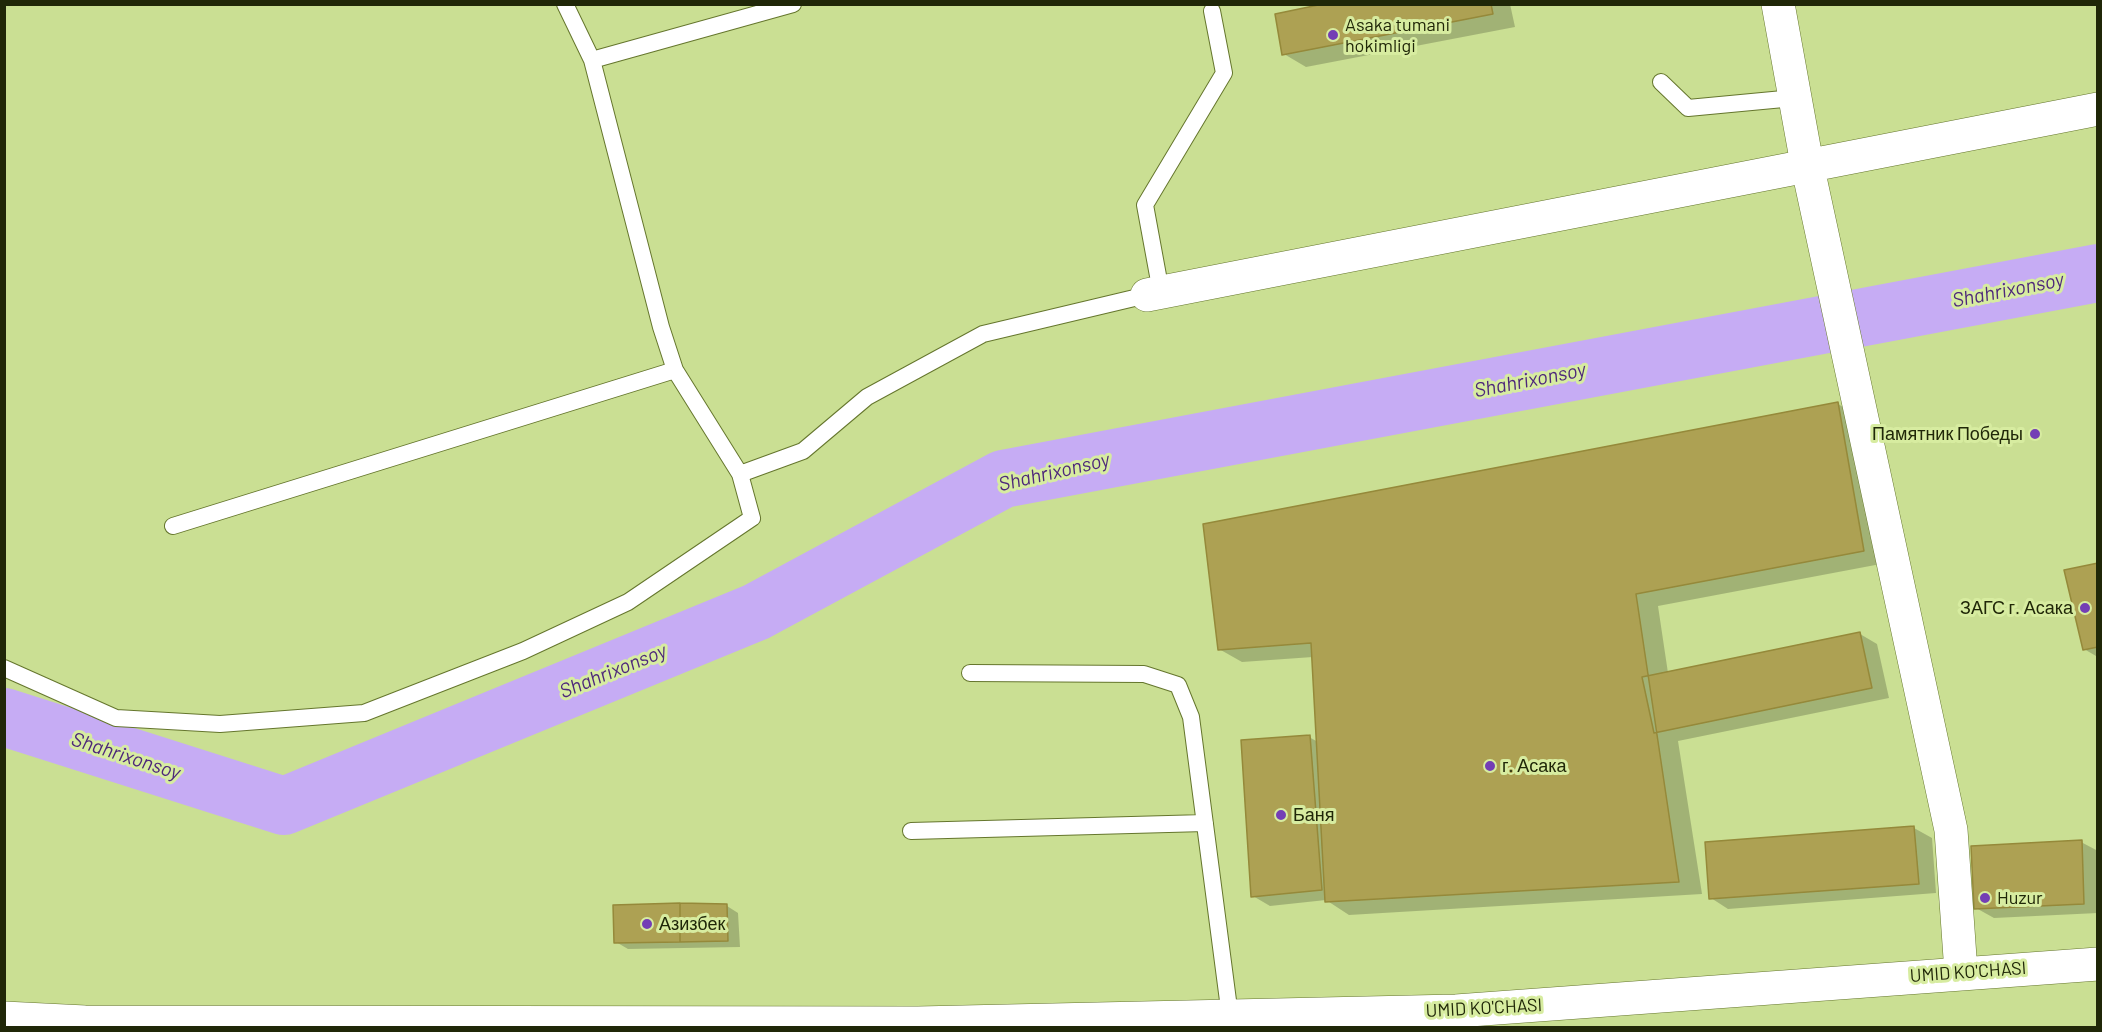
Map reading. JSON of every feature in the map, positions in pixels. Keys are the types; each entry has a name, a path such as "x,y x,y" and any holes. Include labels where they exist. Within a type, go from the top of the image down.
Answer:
{"main road":[{"path":"1778,4 1807,164 1951,830 1961,972"},
{"path":"1154,293 2097,109"},
{"name":"UMID KO'CHASI","path":"4,1018 97,1022 918,1023 1456,1011 1553,1016 1961,972 2097,964"}],"lane":[{"path":"4,668 116,718 220,724 363,713 523,651 627,602 752,518 740,474 675,370 661,327 592,60 565,4"},
{"path":"592,60 793,4"},
{"path":"740,474 803,451 867,397 983,334 1154,293 1145,206 1224,73 1212,11"},
{"path":"1660,82 1688,108 1794,98"},
{"path":"173,526 675,370"},
{"path":"970,673 1144,674 1178,685 1191,717 1230,1016"},
{"path":"910,831 1205,823"}],"building":[{"name":"Asaka tumani hokimligi","path":"1323,4 1491,4 1493,14 1282,55 1275,14"},
{"name":"г. Асака","path":"1838,402 1864,551 1636,594 1679,882 1325,902 1311,643 1218,650 1203,524"},
{"name":"ЗАГС г. Асака","path":"2098,563 2098,647 2083,650 2064,570"},
{"path":"1860,632 1872,688 1654,733 1642,677"},
{"name":"Баня","path":"1310,735 1322,890 1251,897 1241,740"},
{"path":"1914,826 1919,884 1709,899 1705,842"},
{"path":"2082,840 2084,904 1974,909 1971,846"},
{"name":"Азизбек","path":"680,903 680,942 614,943 613,905"},
{"path":"680,903 727,904 728,941 680,942"}],"waterway":[{"name":"Shahrixonsoy","path":"4,717 284,806 756,612 1003,479 2098,273"}],"place":[{"name":"Asaka tumani hokimligi","path":"1333,35"},
{"name":"Памятник Победы","path":"2035,434"},
{"name":"ЗАГС г. Асака","path":"2085,608"},
{"name":"г. Асака","path":"1490,766"},
{"name":"Баня","path":"1281,815"},
{"name":"Huzur","path":"1985,898"},
{"name":"Азизбек","path":"647,924"}]}
